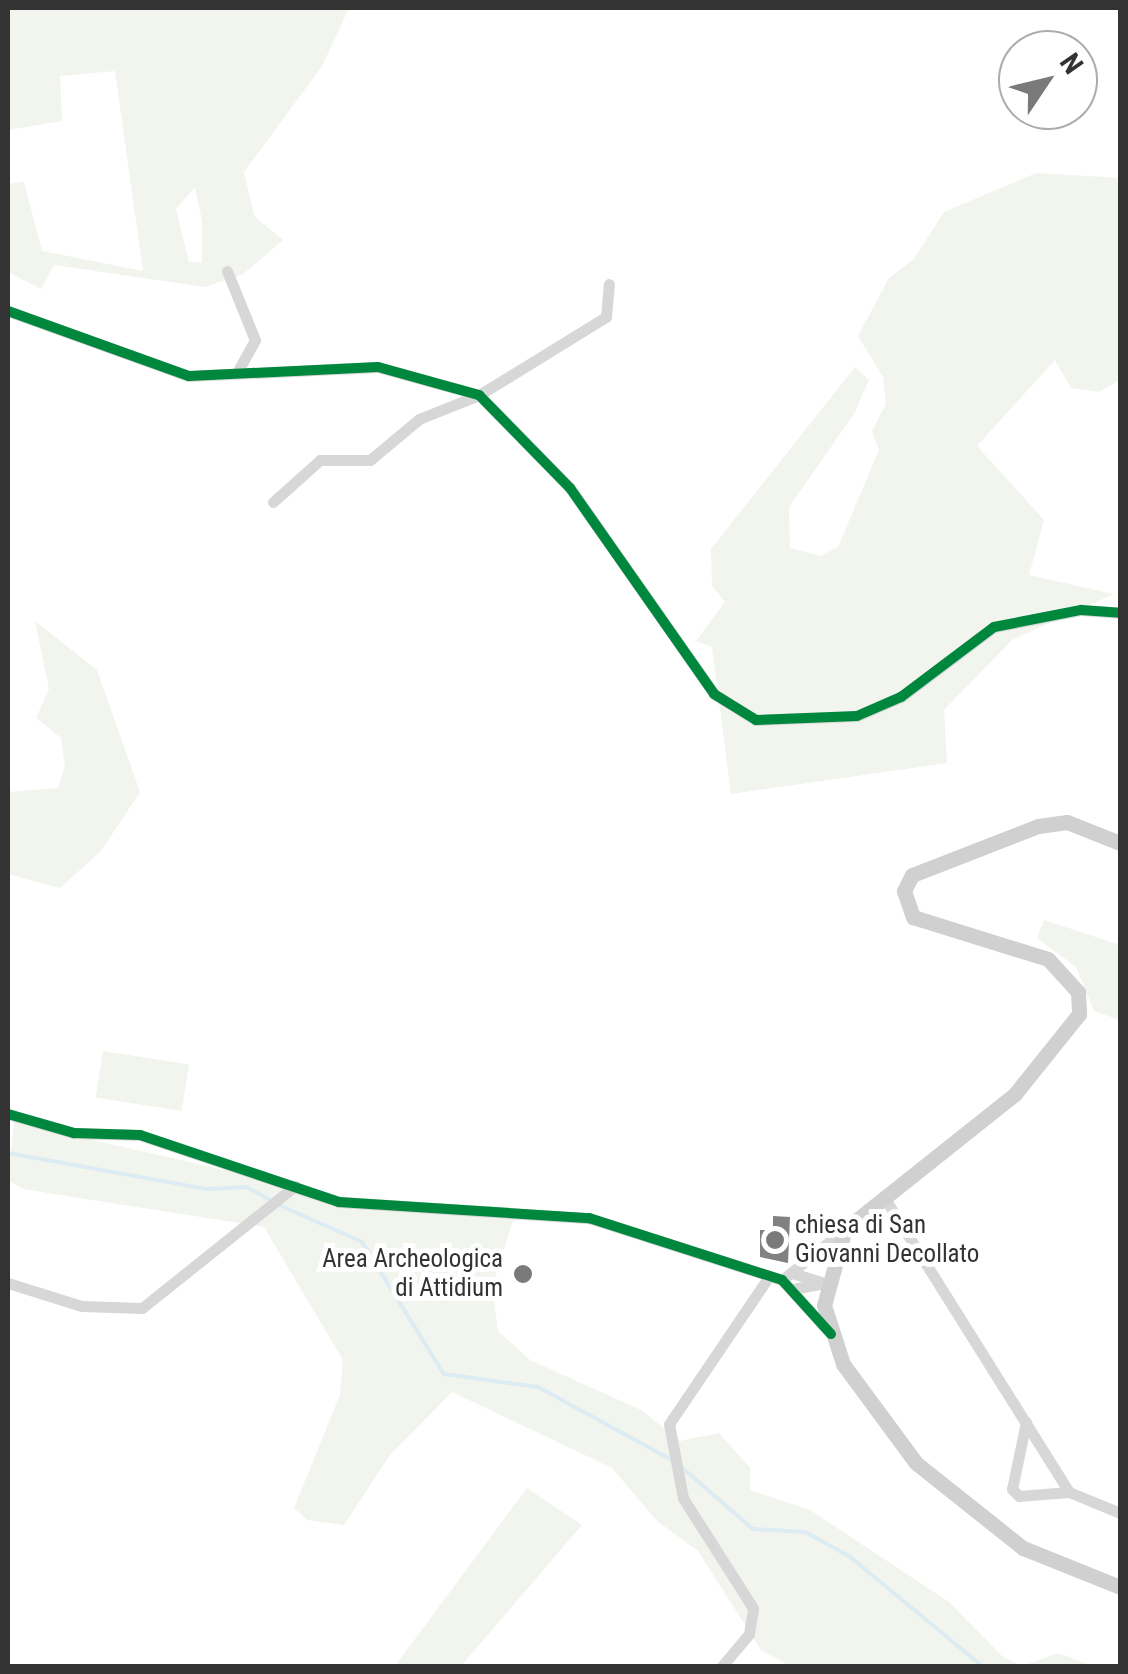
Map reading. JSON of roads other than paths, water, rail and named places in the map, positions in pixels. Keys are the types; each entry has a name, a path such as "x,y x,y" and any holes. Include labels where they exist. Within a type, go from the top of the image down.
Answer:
{"main road":[{"path":"1120,843 1067,822 1038,826 912,874 904,891 913,917 1048,959 1078,992 1079,1014 1015,1094 845,1229 826,1283 830,1334 916,1464 1022,1548 1120,1587"}],"street":[{"path":"227,271 254,340 238,371"},
{"path":"273,502 320,460 370,460 419,419 479,395 606,317 609,284"},
{"path":"8,311 189,376 378,367 479,395 570,488 714,694 756,720 856,716 901,697 994,626 1081,610 1120,613"},
{"path":"8,1114 74,1133 140,1135 339,1202 590,1218 783,1280 826,1283"},
{"path":"8,1283 82,1306 142,1308 292,1189"},
{"path":"884,1196 1069,1492 1120,1513"},
{"path":"722,1666 748,1634 753,1608 674,1474 668,1424 783,1280 845,1229"},
{"path":"783,1280 830,1334"},
{"path":"1026,1422 1012,1489 1028,1502 1069,1492"}],"waterway":[{"path":"8,1153 207,1189 246,1187 270,1200"},
{"path":"279,1205 362,1242 444,1374 538,1387 672,1460"},
{"path":"680,1466 753,1529 805,1532 849,1556 982,1666"}],"place":[{"name":"chiesa di San Giovanni Decollato","path":"775,1240"},
{"name":"Area Archeologica di Attidium","path":"523,1274"}]}
